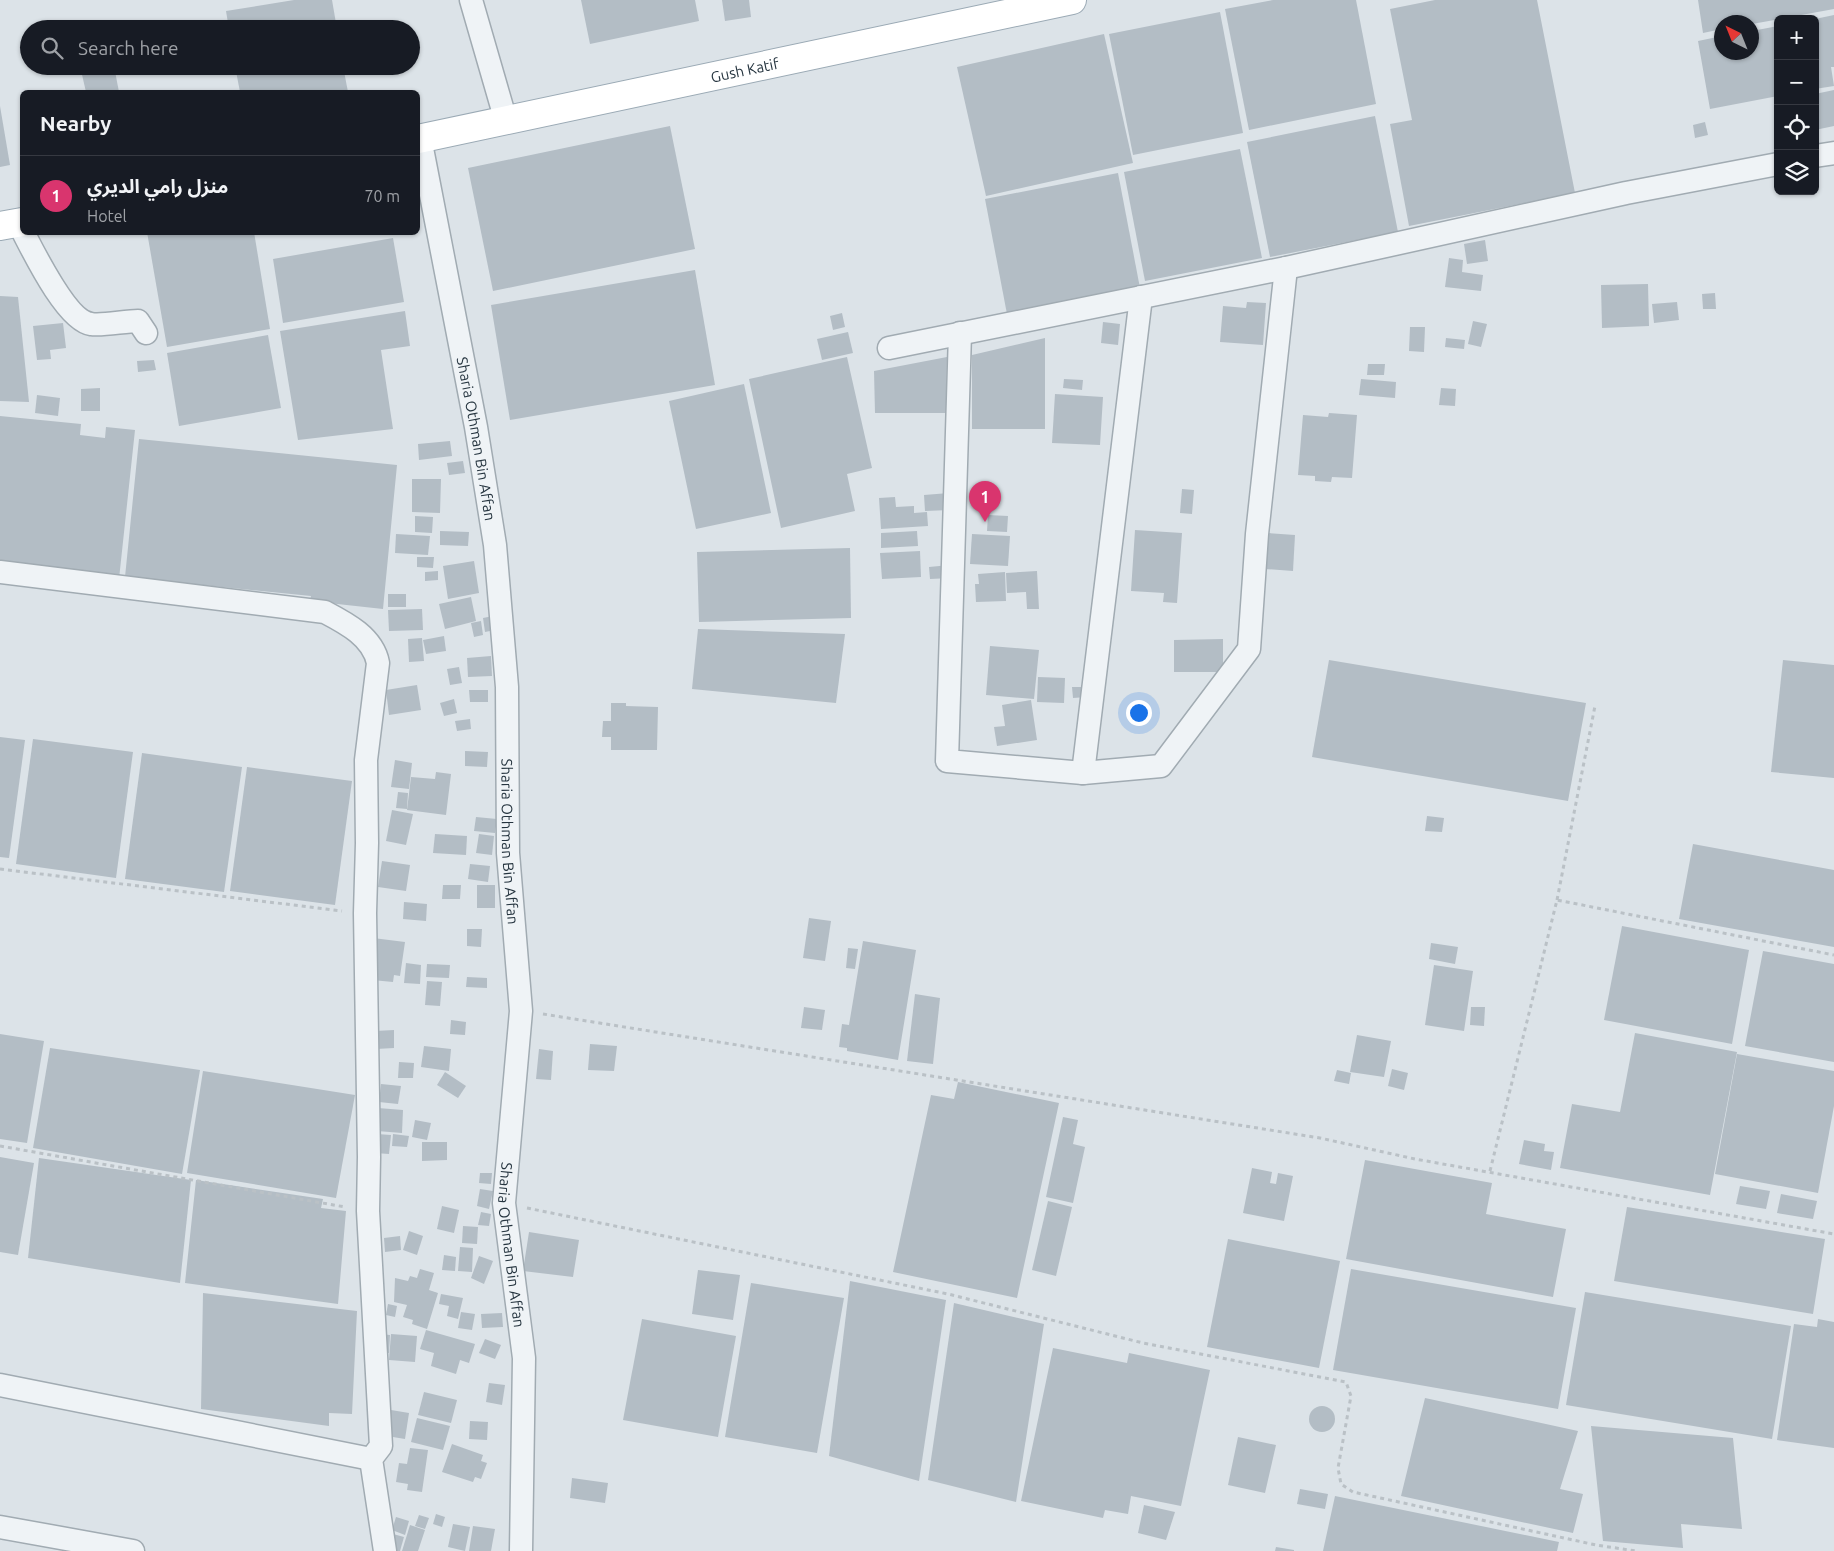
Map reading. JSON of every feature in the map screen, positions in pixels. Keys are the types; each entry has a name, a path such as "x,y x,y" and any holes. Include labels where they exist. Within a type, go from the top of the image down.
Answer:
{"main road":[{"name":"Gush Katif","path":"420,138 506,121 1072,0"}],"street":[{"path":"471,0 506,121"},
{"name":"Sharia Othman Bin Affan","path":"420,148 476,427 495,545 507,687 508,853 521,1010 504,1203 524,1358 521,1551"},
{"path":"1819,155 1834,153"},
{"path":"890,348 960,332 1286,268 1626,193 1774,165"},
{"path":"22,235 47,280 77,317 90,324 138,321 146,332"},
{"path":"960,332 947,761 1083,772 1161,766 1249,649 1257,534 1286,268"},
{"path":"1083,772 1141,297"},
{"path":"0,572 325,612 354,628 376,653 378,663 366,760 367,844 365,914 369,1157 368,1211 381,1446 372,1459 386,1551"},
{"path":"0,1385 372,1459"},
{"path":"0,1527 132,1551"}],"path":[{"path":"1490,1172 1557,900 1595,706"},
{"path":"0,869 365,914"},
{"path":"1557,900 1834,955"},
{"path":"521,1010 1320,1138 1415,1158 1834,1234"},
{"path":"0,1146 368,1211"},
{"path":"504,1203 948,1294 1144,1343 1346,1382 1351,1396 1338,1468 1341,1484 1353,1492 1596,1546 1636,1551"}],"building":[{"path":"294,0 332,0 335,20 228,20 226,11"},
{"path":"581,0 695,0 699,21 590,44"},
{"path":"722,0 749,0 751,17 725,21"},
{"path":"1273,0 1356,0 1376,104 1249,130 1225,9"},
{"path":"1435,0 1537,0 1575,193 1409,226 1390,124 1412,120 1390,9"},
{"path":"1698,0 1834,0 1834,9 1801,15 1774,15 1774,20 1759,23 1759,15 1714,15 1714,31 1703,33"},
{"path":"1220,12 1243,133 1133,155 1109,34"},
{"path":"1834,15 1834,67 1831,67 1834,86 1819,88 1819,60 1819,18"},
{"path":"1774,27 1774,97 1710,109 1698,41 1714,38 1714,60 1759,60 1759,30"},
{"path":"1104,34 1133,163 986,196 957,67"},
{"path":"82,75 116,75 119,90 86,90"},
{"path":"237,75 345,75 348,90 240,90"},
{"path":"1834,90 1834,126 1819,129 1819,93"},
{"path":"0,106 10,165 0,167"},
{"path":"1375,116 1398,232 1270,257 1247,142"},
{"path":"1705,122 1708,135 1695,138 1693,125"},
{"path":"670,126 695,249 493,291 468,168"},
{"path":"1240,149 1262,258 1145,281 1124,172"},
{"path":"1118,173 1140,288 1007,314 985,199"},
{"path":"148,235 254,235 270,329 167,347"},
{"path":"393,238 404,302 283,323 273,259"},
{"path":"1485,240 1488,261 1467,264 1464,244"},
{"path":"1449,258 1463,260 1462,272 1483,275 1481,291 1445,287"},
{"path":"695,270 715,385 510,420 491,305"},
{"path":"1648,284 1649,326 1602,328 1601,285"},
{"path":"1715,293 1716,309 1703,309 1702,294"},
{"path":"0,296 18,297 29,402 0,401"},
{"path":"1247,302 1266,303 1263,345 1220,342 1223,306 1246,308"},
{"path":"1677,302 1679,320 1654,323 1652,304"},
{"path":"405,311 410,346 381,350 393,429 298,440 280,331"},
{"path":"842,313 845,327 833,330 830,316"},
{"path":"1473,321 1487,324 1481,347 1468,344"},
{"path":"1103,322 1120,324 1118,345 1101,343"},
{"path":"63,323 66,348 50,350 51,359 37,360 33,326"},
{"path":"1410,327 1425,327 1424,352 1409,351"},
{"path":"848,332 853,353 822,360 817,339"},
{"path":"268,335 281,408 179,426 167,353"},
{"path":"1045,338 1045,429 972,429 972,355"},
{"path":"1446,338 1465,340 1464,349 1445,347"},
{"path":"847,357 872,468 847,474 855,511 781,528 749,379"},
{"path":"947,357 946,413 875,413 874,371"},
{"path":"154,360 156,370 138,372 137,361"},
{"path":"1368,364 1385,364 1384,375 1367,375"},
{"path":"1064,379 1083,380 1082,390 1063,388"},
{"path":"1361,379 1396,382 1395,398 1359,395"},
{"path":"744,384 771,513 696,529 669,401"},
{"path":"100,388 100,411 81,411 81,389"},
{"path":"1441,388 1456,389 1455,406 1439,405"},
{"path":"1055,394 1103,397 1100,445 1052,443"},
{"path":"37,395 60,398 58,416 35,413"},
{"path":"1329,413 1357,415 1352,478 1332,477 1331,482 1315,481 1315,476 1298,475 1303,415 1328,417"},
{"path":"0,416 81,424 80,435 105,438 106,427 135,430 119,579 0,567"},
{"path":"139,439 397,465 383,609 310,601 311,596 125,577"},
{"path":"450,441 452,456 419,460 418,444"},
{"path":"463,461 465,473 449,475 447,463"},
{"path":"412,479 441,479 440,513 412,512"},
{"path":"1182,489 1194,490 1192,514 1180,513"},
{"path":"949,493 950,510 925,511 924,495"},
{"path":"895,497 896,507 914,506 914,513 927,512 928,526 881,529 879,498"},
{"path":"988,515 1008,516 1007,532 987,531"},
{"path":"415,516 433,517 432,533 415,532"},
{"path":"1135,530 1182,533 1177,603 1163,602 1164,593 1131,591"},
{"path":"440,531 469,532 468,546 440,545"},
{"path":"917,531 918,546 881,548 881,533"},
{"path":"1268,533 1295,535 1293,571 1265,569"},
{"path":"396,534 430,536 428,555 395,553"},
{"path":"972,534 1010,536 1008,566 970,564"},
{"path":"850,548 851,618 699,622 697,552"},
{"path":"920,551 921,577 882,579 880,553"},
{"path":"417,557 434,557 433,568 417,567"},
{"path":"474,561 479,593 448,599 443,566"},
{"path":"950,565 951,578 930,579 929,567"},
{"path":"438,571 438,580 425,581 425,572"},
{"path":"1037,571 1039,609 1027,609 1026,592 1007,593 1006,573"},
{"path":"1005,572 1006,601 976,602 975,584 979,584 978,574"},
{"path":"388,594 406,594 406,607 388,607"},
{"path":"471,597 476,621 445,629 439,604"},
{"path":"422,609 423,630 389,631 388,610"},
{"path":"493,616 495,630 485,632 483,618"},
{"path":"481,621 483,635 474,637 471,623"},
{"path":"698,629 845,634 836,703 692,689"},
{"path":"444,636 446,651 426,654 423,640"},
{"path":"422,638 424,661 409,662 408,639"},
{"path":"1223,639 1223,672 1174,672 1174,640"},
{"path":"990,646 1039,650 1034,699 986,695"},
{"path":"491,656 492,676 468,677 467,658"},
{"path":"1329,660 1586,703 1568,801 1312,757"},
{"path":"1783,660 1834,665 1834,778 1771,772"},
{"path":"459,667 462,683 450,685 447,669"},
{"path":"1038,677 1065,678 1064,703 1037,702"},
{"path":"417,685 421,710 389,715 386,690"},
{"path":"1072,687 1086,687 1087,697 1073,698"},
{"path":"469,690 488,690 488,702 470,702"},
{"path":"454,699 457,713 444,716 440,703"},
{"path":"1031,700 1037,740 997,746 994,727 1005,726 1002,705"},
{"path":"611,703 626,703 626,706 658,707 657,750 611,750 611,737 602,737 603,721 611,721"},
{"path":"470,719 471,729 457,731 455,721"},
{"path":"0,737 25,740 9,858 0,857"},
{"path":"33,739 133,752 116,878 16,864"},
{"path":"465,751 488,752 487,767 465,766"},
{"path":"142,753 242,767 224,892 125,879"},
{"path":"395,760 412,763 409,789 391,787"},
{"path":"247,767 352,781 335,905 230,891"},
{"path":"436,772 451,774 446,815 407,810 411,777 435,779"},
{"path":"398,792 408,793 407,809 396,808"},
{"path":"392,810 413,814 406,845 386,841"},
{"path":"1427,816 1444,818 1442,832 1425,831"},
{"path":"476,817 497,819 495,833 474,831"},
{"path":"435,834 467,836 466,855 433,853"},
{"path":"479,834 494,836 492,855 476,853"},
{"path":"1693,844 1834,870 1834,947 1679,919"},
{"path":"382,861 410,865 406,891 378,887"},
{"path":"470,864 490,866 488,882 468,879"},
{"path":"443,885 461,885 460,899 442,899"},
{"path":"477,885 495,885 495,908 477,908"},
{"path":"404,902 427,904 426,921 403,919"},
{"path":"809,918 831,921 825,961 803,958"},
{"path":"1622,926 1749,950 1732,1044 1604,1020"},
{"path":"467,929 482,929 481,947 467,946"},
{"path":"373,938 405,942 400,976 394,975 393,982 372,980"},
{"path":"863,941 916,950 898,1060 847,1051 847,1048 839,1047 842,1024 849,1025"},
{"path":"1431,943 1458,947 1455,964 1429,959"},
{"path":"848,948 858,949 855,969 846,968"},
{"path":"1763,951 1834,964 1834,1062 1745,1046"},
{"path":"406,963 421,965 420,984 404,983"},
{"path":"427,964 450,965 449,978 426,977"},
{"path":"1434,965 1473,971 1464,1031 1425,1025"},
{"path":"467,977 487,978 487,988 466,987"},
{"path":"427,981 442,982 440,1006 425,1005"},
{"path":"915,994 940,998 933,1064 907,1061"},
{"path":"804,1007 825,1010 822,1030 801,1028"},
{"path":"1471,1007 1485,1007 1484,1026 1470,1025"},
{"path":"451,1020 466,1022 465,1035 450,1034"},
{"path":"394,1030 394,1048 376,1049 375,1031"},
{"path":"1635,1033 1737,1052 1710,1195 1560,1168 1572,1104 1620,1112"},
{"path":"0,1034 44,1041 27,1143 0,1139"},
{"path":"1357,1035 1391,1041 1384,1077 1350,1072"},
{"path":"590,1044 617,1046 614,1071 588,1070"},
{"path":"424,1046 451,1049 449,1071 421,1067"},
{"path":"50,1048 200,1070 182,1174 33,1148"},
{"path":"539,1049 553,1051 551,1080 536,1079"},
{"path":"1737,1054 1834,1071 1834,1106 1818,1193 1715,1174"},
{"path":"399,1062 414,1063 413,1078 398,1078"},
{"path":"1392,1069 1408,1073 1404,1090 1388,1086"},
{"path":"1337,1070 1351,1073 1349,1084 1334,1081"},
{"path":"203,1071 355,1095 336,1198 187,1173"},
{"path":"445,1072 466,1086 458,1098 437,1085"},
{"path":"958,1082 1059,1103 1017,1298 893,1272 931,1095 954,1099"},
{"path":"381,1084 401,1086 398,1104 379,1102"},
{"path":"378,1108 403,1110 402,1133 377,1131"},
{"path":"1063,1117 1078,1120 1073,1144 1085,1147 1073,1203 1046,1197"},
{"path":"415,1120 431,1123 427,1140 412,1137"},
{"path":"377,1134 391,1135 389,1154 375,1153"},
{"path":"393,1134 409,1136 407,1147 392,1146"},
{"path":"1524,1140 1545,1144 1544,1151 1554,1152 1551,1170 1519,1164"},
{"path":"422,1142 447,1142 447,1160 422,1161"},
{"path":"0,1157 34,1163 18,1255 0,1252"},
{"path":"39,1158 191,1180 180,1283 28,1258"},
{"path":"1365,1160 1492,1183 1486,1214 1566,1229 1553,1297 1346,1259"},
{"path":"1252,1168 1272,1172 1270,1183 1276,1184 1278,1173 1293,1176 1284,1221 1243,1213"},
{"path":"480,1173 492,1173 491,1184 479,1183"},
{"path":"196,1180 323,1199 321,1208 346,1211 338,1304 185,1283"},
{"path":"1740,1186 1770,1191 1766,1209 1736,1204"},
{"path":"480,1189 493,1191 489,1209 477,1206"},
{"path":"1781,1194 1817,1201 1813,1219 1777,1213"},
{"path":"1048,1201 1072,1207 1056,1276 1032,1270"},
{"path":"442,1206 459,1210 454,1233 437,1229"},
{"path":"1627,1207 1825,1239 1813,1314 1614,1281"},
{"path":"481,1212 491,1214 489,1226 478,1225"},
{"path":"463,1226 478,1227 477,1244 462,1243"},
{"path":"409,1231 423,1236 417,1255 403,1250"},
{"path":"529,1232 579,1240 573,1277 523,1271"},
{"path":"400,1236 401,1250 385,1252 384,1238"},
{"path":"1228,1239 1340,1261 1319,1368 1207,1347"},
{"path":"460,1247 473,1248 472,1272 458,1271"},
{"path":"444,1255 456,1257 455,1271 442,1270"},
{"path":"479,1256 493,1261 484,1284 471,1278"},
{"path":"420,1269 434,1273 429,1290 438,1293 427,1329 412,1324 413,1320 403,1317 407,1305 394,1302 395,1278 408,1281 410,1276 417,1278"},
{"path":"1351,1269 1576,1308 1558,1409 1333,1370"},
{"path":"698,1270 740,1275 733,1320 692,1314"},
{"path":"850,1281 946,1300 919,1481 829,1456"},
{"path":"751,1283 844,1298 817,1453 725,1437"},
{"path":"1585,1292 1791,1326 1772,1439 1566,1405"},
{"path":"203,1293 357,1311 352,1414 329,1413 329,1426 201,1409"},
{"path":"441,1294 463,1298 458,1319 447,1316 449,1306 439,1304"},
{"path":"954,1303 1044,1324 1016,1502 928,1480"},
{"path":"388,1304 397,1306 395,1317 386,1315"},
{"path":"461,1312 475,1314 472,1330 458,1328"},
{"path":"502,1313 503,1327 482,1328 481,1314"},
{"path":"642,1319 736,1336 718,1437 623,1420"},
{"path":"1818,1319 1834,1322 1834,1448 1777,1440 1794,1324 1817,1327"},
{"path":"426,1330 475,1344 469,1363 460,1360 456,1374 431,1366 434,1353 420,1349"},
{"path":"379,1334 390,1335 389,1353 377,1352"},
{"path":"391,1334 417,1336 415,1362 389,1360"},
{"path":"485,1339 501,1345 495,1359 479,1353"},
{"path":"1053,1348 1127,1363 1129,1353 1210,1370 1181,1506 1131,1496 1128,1514 1105,1510 1103,1518 1021,1501"},
{"path":"489,1383 505,1385 502,1405 486,1402"},
{"path":"424,1392 457,1400 451,1423 418,1415"},
{"path":"1425,1398 1578,1431 1560,1489 1583,1494 1573,1533 1401,1496"},
{"path":"1322,1406 1331,1410 1335,1419 1331,1428 1322,1432 1313,1428 1309,1419 1313,1410"},
{"path":"391,1410 409,1413 405,1439 387,1436"},
{"path":"417,1418 450,1426 443,1450 411,1442"},
{"path":"470,1421 488,1422 487,1440 469,1439"},
{"path":"1591,1426 1733,1438 1742,1529 1681,1524 1683,1548 1603,1541"},
{"path":"1238,1437 1276,1445 1265,1493 1228,1485"},
{"path":"452,1444 483,1455 481,1461 487,1463 481,1479 475,1477 473,1482 442,1472"},
{"path":"410,1448 428,1450 422,1492 407,1490 408,1484 396,1482 399,1463 407,1464"},
{"path":"572,1478 608,1483 605,1503 570,1498"},
{"path":"1300,1489 1328,1494 1325,1509 1297,1504"},
{"path":"1335,1496 1559,1542 1557,1551 1323,1551"},
{"path":"1144,1505 1175,1512 1166,1540 1138,1533"},
{"path":"436,1514 445,1517 442,1527 433,1524"},
{"path":"419,1515 429,1518 425,1529 415,1526"},
{"path":"396,1517 409,1521 405,1535 392,1530"},
{"path":"453,1524 470,1527 465,1551 448,1547"},
{"path":"410,1525 425,1530 418,1551 402,1551"},
{"path":"473,1526 495,1529 491,1551 469,1551"},
{"path":"393,1534 404,1537 400,1551 388,1551"},
{"path":"1276,1547 1294,1550 1294,1551 1275,1551"}],"place":[{"name":"منزل رامي الديري","path":"985,522"}]}
